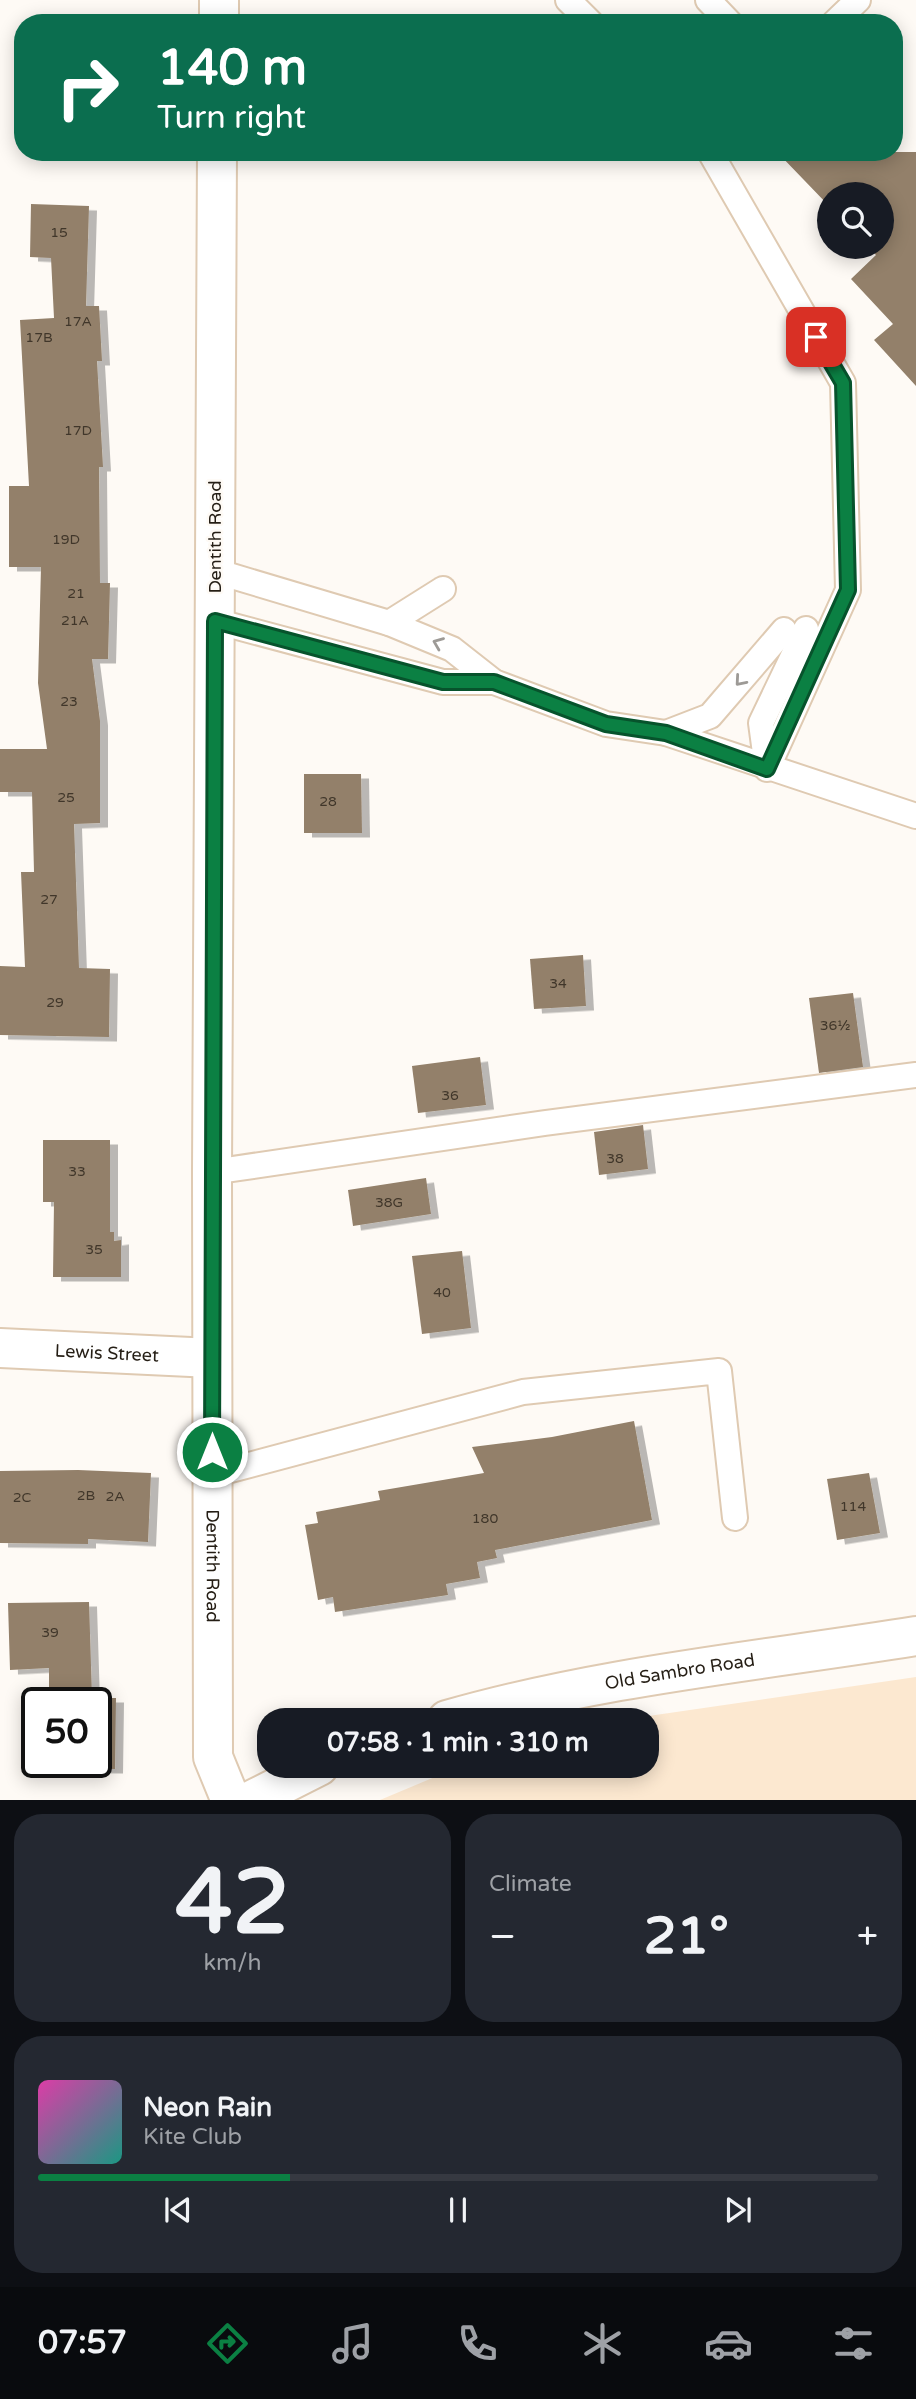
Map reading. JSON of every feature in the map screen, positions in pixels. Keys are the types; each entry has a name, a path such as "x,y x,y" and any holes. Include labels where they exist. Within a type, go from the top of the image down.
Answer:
{"main road":[{"name":"Dentith Road","path":"217,161 212,1172 213,1757 231,1800"},
{"name":"Lewis Street","path":"0,1348 212,1358"},
{"name":"Old Sambro Road","path":"491,1708 760,1657 916,1636"},
{"path":"252,1800 295,1778"}],"lane":[{"path":"568,0 582,14"},
{"path":"708,0 721,14"},
{"path":"843,14 858,0"},
{"path":"666,733 710,716 848,590 843,383 715,161"},
{"path":"215,571 389,623 452,649 494,682 606,724 666,733 767,769 916,816"},
{"path":"389,623 443,589"},
{"path":"215,621 443,682 494,682"},
{"path":"767,769 761,723 807,629"},
{"path":"212,1172 545,1123 916,1075"},
{"path":"212,1475 523,1392 719,1371 735,1518"}],"shaded area":[{"path":"916,1677 916,1800 380,1800 432,1778 659,1778 659,1714"}],"building":[{"path":"903,152 916,152 916,386 874,340 893,324 851,279 872,259 894,259 894,182 817,182 817,194 786,161 903,161"},
{"path":"31,204 89,206 86,306 99,306 102,361 97,361 103,467 99,467 100,583 110,583 108,659 92,659 100,721 100,823 74,824 79,968 110,969 109,1037 0,1035 0,966 25,967 21,872 34,872 32,792 0,792 0,749 47,749 38,683 41,567 9,567 9,486 29,486 20,320 54,318 51,258 30,257"},
{"path":"304,774 361,774 362,833 304,833"},
{"path":"583,955 586,1006 534,1009 530,959"},
{"path":"853,993 863,1067 819,1073 809,998"},
{"path":"480,1057 486,1105 418,1113 412,1066"},
{"path":"643,1125 648,1169 599,1175 594,1132"},
{"path":"43,1140 110,1140 110,1232 114,1232 114,1241 121,1240 121,1277 53,1277 54,1202 43,1202"},
{"path":"426,1178 431,1214 353,1226 348,1190"},
{"path":"462,1251 471,1328 422,1334 412,1256"},
{"path":"634,1421 652,1520 495,1550 497,1558 477,1562 480,1578 446,1584 448,1595 335,1612 333,1597 318,1600 305,1525 318,1523 316,1512 380,1500 378,1491 484,1473 472,1447 552,1437"},
{"path":"0,1471 151,1473 148,1542 88,1539 88,1544 0,1543"},
{"path":"869,1473 880,1533 837,1540 827,1479"},
{"path":"89,1602 92,1687 49,1687 49,1668 10,1670 8,1603"},
{"path":"112,1698 116,1698 115,1769 112,1769"}],"route":[{"path":"212,1452 215,621 443,682 494,682 606,724 666,733 767,769 848,590 843,383 816,337"}]}
